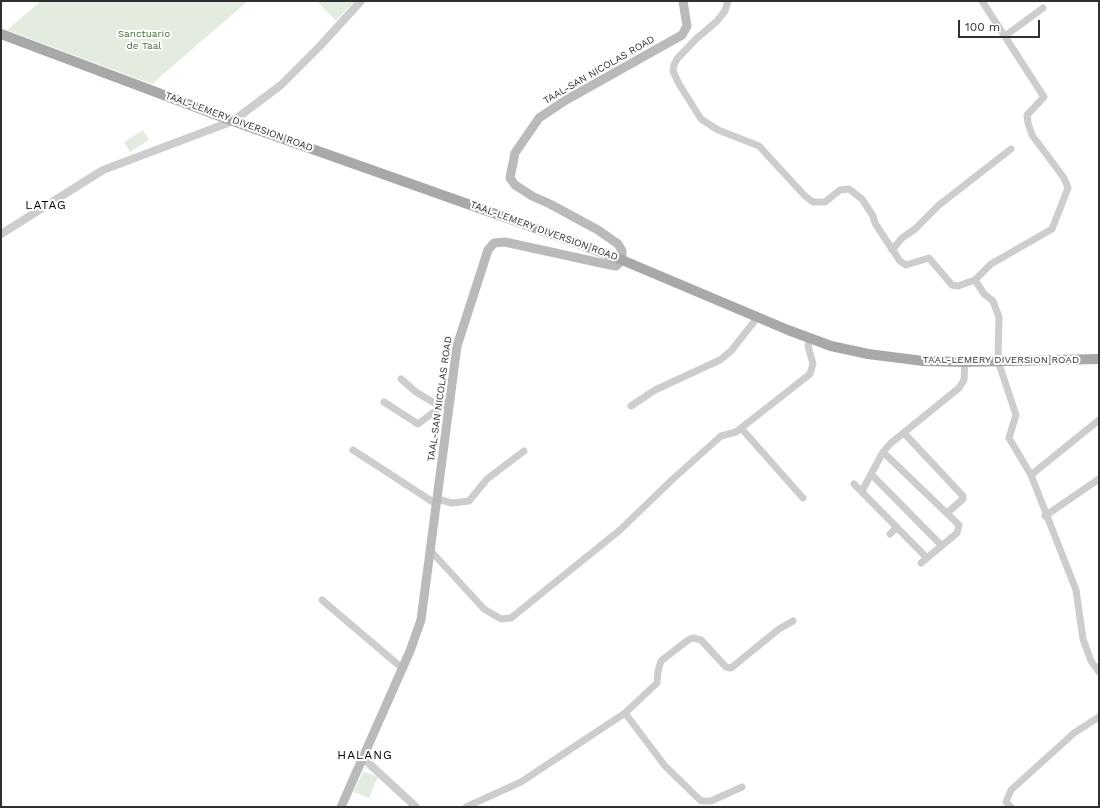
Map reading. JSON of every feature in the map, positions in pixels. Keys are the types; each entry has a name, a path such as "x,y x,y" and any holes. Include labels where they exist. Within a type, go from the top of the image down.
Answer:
{"main road":[{"name":"TAAL-SAN NICOLAS ROAD","path":"341,807 402,668 420,620 457,346 484,257 490,246 494,243 505,242 616,266 622,260 622,251 618,244 598,230 532,196 515,185 510,178 510,171 515,152 538,118 566,100 682,35 687,26 683,1"},
{"name":"TAAL-LEMERY DIVERSION ROAD","path":"1,34 233,121 622,260 810,339 851,351 923,361 965,362 1099,360"}],"street":[{"path":"1,234 102,170 233,121 281,86 361,1"},
{"path":"728,1 724,11 717,21 696,39 677,59 674,65 673,71 696,113 706,124 759,146 805,196 813,202 825,202 840,190 850,189 862,199 900,261 906,265 929,258 952,285 958,286 975,280 991,264 1052,229 1068,188 1064,178 1032,135 1027,115 1044,97 982,1"},
{"path":"1005,36 1043,8"},
{"path":"892,250 902,238 915,229 939,205 1011,149"},
{"path":"975,280 984,294 993,301 999,317 998,361 1016,415 1009,438 1030,475 1045,516 1076,590 1083,639 1091,661 1099,672"},
{"path":"631,406 655,390 720,360 731,351 757,318"},
{"path":"430,550 484,609 501,619 511,618 620,530 674,478 721,436 736,432 810,374 813,364 808,346 810,339"},
{"path":"862,491 883,452 959,388 964,380 965,362"},
{"path":"401,379 416,392 441,407"},
{"path":"384,402 418,424 451,399"},
{"path":"1030,475 1099,420"},
{"path":"741,428 803,498"},
{"path":"904,433 963,496 963,499 948,513"},
{"path":"353,450 436,502 452,503 469,501 487,479 524,451"},
{"path":"883,452 948,513 959,528 958,533 941,545 921,564"},
{"path":"871,474 941,545"},
{"path":"1045,516 1099,479"},
{"path":"854,484 927,558"},
{"path":"890,534 897,527"},
{"path":"322,600 402,668"},
{"path":"466,807 521,782 625,713 657,683 661,661 688,640 693,638 701,640 726,667 731,668 779,630 793,621"},
{"path":"625,713 664,766 701,801 711,801 742,787"},
{"path":"1011,807 1006,802 1011,790 1074,733 1099,717"},
{"path":"363,758 416,807"}],"green space":[{"name":"Sanctuario de Taal","path":"41,1 248,1 152,84 7,30"},
{"path":"317,1 355,1 336,21"},
{"path":"143,130 149,140 130,152 124,142"},
{"path":"363,771 378,777 369,798 354,792"}],"district":[{"name":"LATAG","path":"46,205"},
{"name":"HALANG","path":"365,755"}]}
